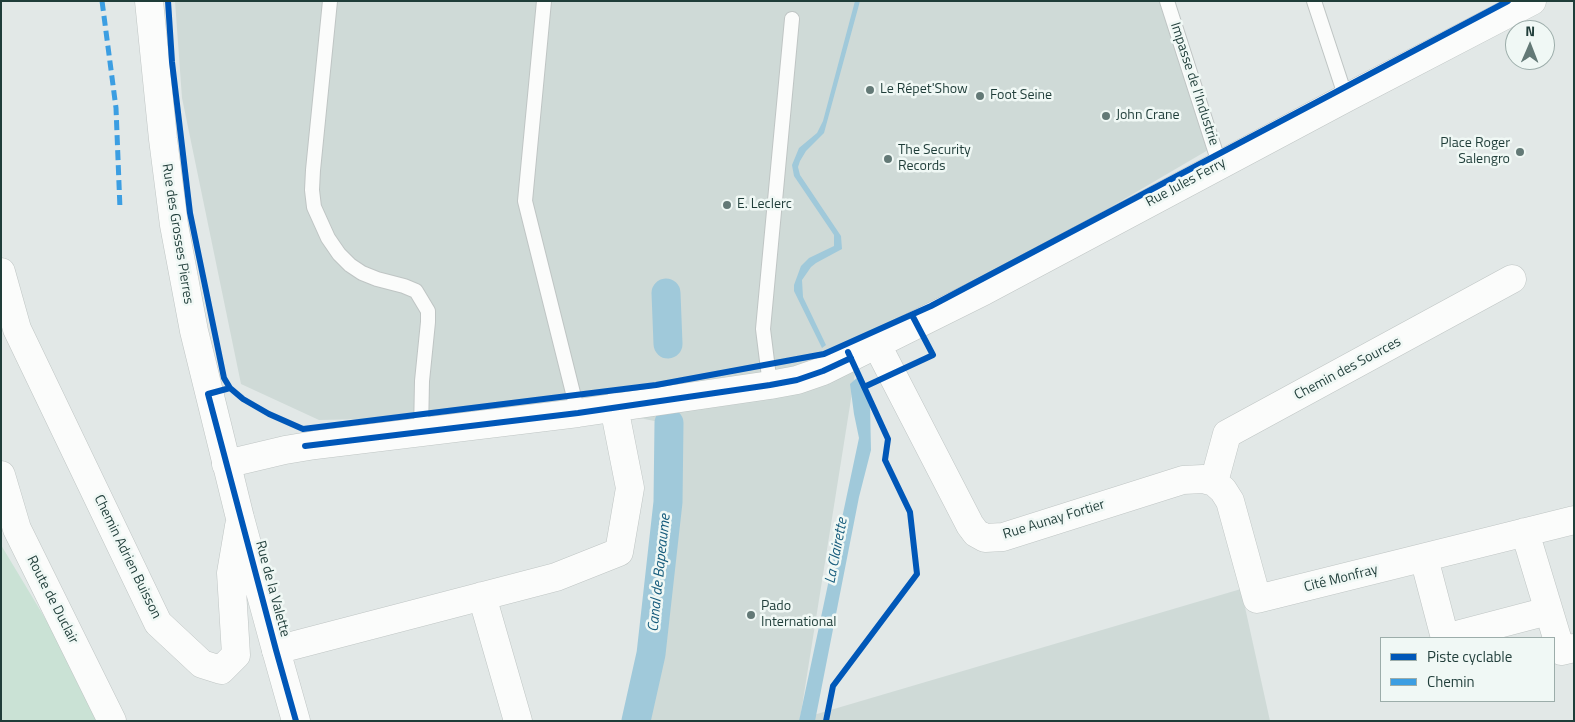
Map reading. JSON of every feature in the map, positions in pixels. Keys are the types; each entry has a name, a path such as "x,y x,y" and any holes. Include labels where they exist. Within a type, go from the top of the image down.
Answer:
{"street":[{"name":"Rue des Grosses Pierres","path":"149,1 174,225 194,331 226,464"},
{"name":"Rue Jules Ferry","path":"226,464 315,445 578,413 797,380 839,364 877,345 1532,1"},
{"name":"Chemin Adrien Buisson","path":"1,272 16,329 158,622 202,664 221,670 236,655 231,573 240,518"},
{"name":"Chemin des Sources","path":"1214,482 1227,434 1512,279"},
{"name":"Rue Aunay Fortier","path":"877,345 970,525 976,534 985,538 1003,537 1183,480 1203,479 1214,482"},
{"path":"276,650 556,577 619,552 630,488 614,407"},
{"name":"Rue de la Valette","path":"226,464 296,721"},
{"name":"Route de Duclair","path":"1,475 17,529 112,721"},
{"name":"Cité Monfray","path":"1214,482 1223,490 1230,501 1258,600 1574,520"},
{"path":"1525,532 1561,651 1574,648"},
{"path":"1424,558 1445,637"},
{"path":"482,596 518,721"},
{"path":"1449,637 1548,611"}],"lane":[{"path":"330,1 313,170 312,190 314,207 328,238 339,254 350,265 362,273 404,286 416,292 428,310 422,381 421,432"},
{"path":"544,1 525,201 578,413"},
{"name":"Impasse de l'Industrie","path":"1167,1 1220,166"},
{"path":"1314,1 1346,98"},
{"path":"770,385 763,329 792,19"}],"shaded area":[{"path":"175,1 1173,1 1220,143 858,355 800,719 1241,589 1270,721 636,721 651,654 668,502 669,424 615,413 319,420 241,384 182,98"}],"green space":[{"path":"1,545 84,683 117,721 1,721"}],"water":[{"path":"855,1 860,1 824,133 806,151 798,167 800,175 841,236 842,249 816,263 802,280 803,297 826,345 822,348 794,291 794,285 801,266 809,258 834,246 834,235 794,176 792,165 799,148 817,133 823,121"},
{"name":"La Clairette","path":"859,376 870,405 871,450 859,497 815,721 799,721 859,438 850,384"}],"waterway":[{"name":"Canal de Bapeaume","path":"666,293 668,344"},
{"name":"Canal de Bapeaume","path":"636,721 651,654 668,502 669,423"}],"marked path":[{"path":"102,1 116,108 120,209"}],"cycle path":[{"path":"168,1 172,62 190,213 224,378 230,388 243,399 269,414 303,429 656,385 824,354 931,306 1508,1"},
{"path":"864,387 933,355 912,315"},
{"path":"826,721 833,686 917,574 910,512 885,460 888,439 848,352"},
{"path":"305,446 578,413 770,385 797,380 851,358"},
{"path":"230,388 208,394 296,721"}],"place":[{"name":"Le Répet'Show","path":"870,90"},
{"name":"Foot Seine","path":"980,96"},
{"name":"John Crane","path":"1106,116"},
{"name":"Place Roger Salengro","path":"1520,152"},
{"name":"The Security Records","path":"888,159"},
{"name":"E. Leclerc","path":"727,205"},
{"name":"Pado International","path":"751,615"}]}
